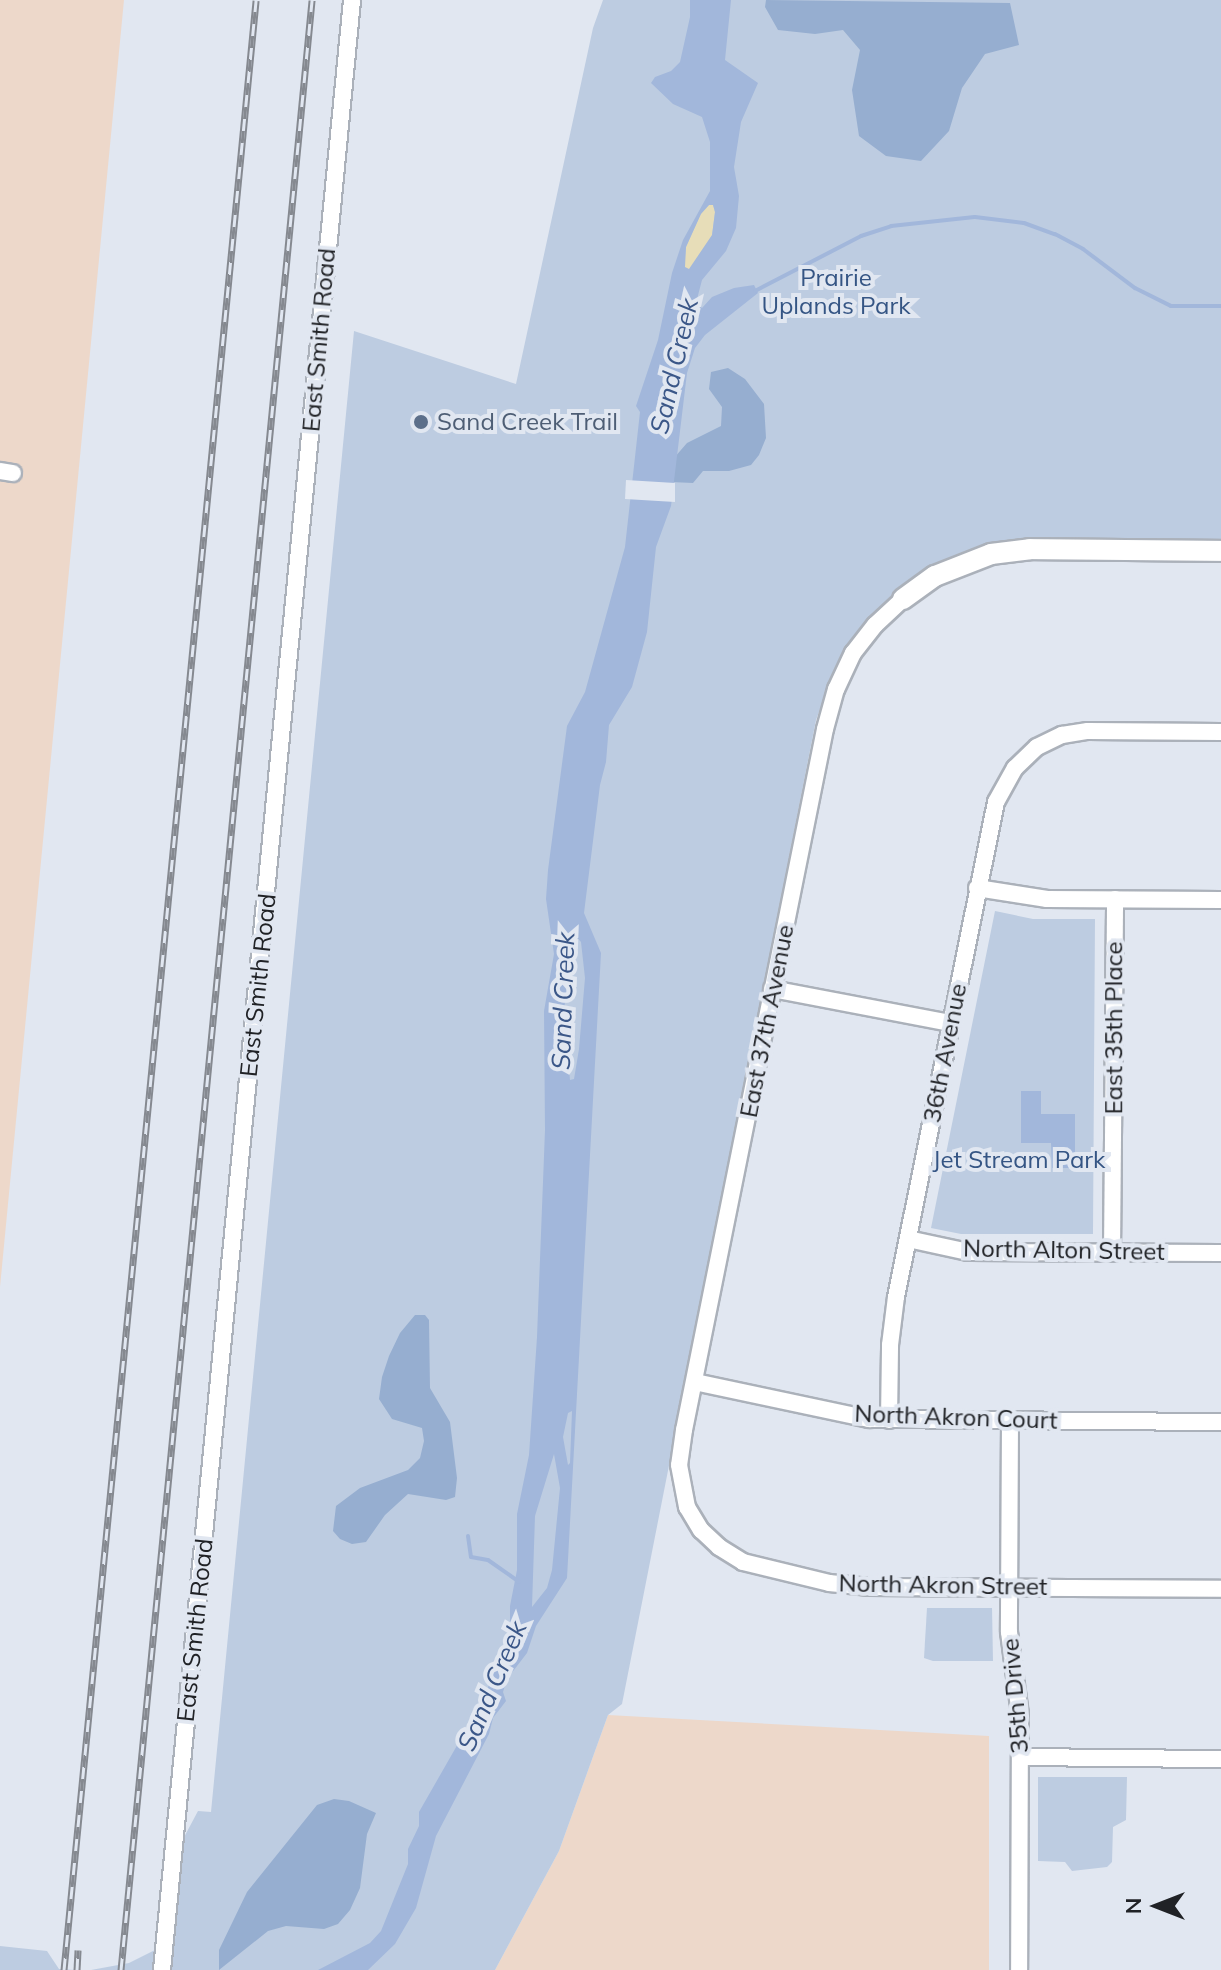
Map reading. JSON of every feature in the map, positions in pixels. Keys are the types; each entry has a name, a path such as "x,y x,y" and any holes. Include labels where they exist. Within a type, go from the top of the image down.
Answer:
{"street":[{"name":"East Smith Road","path":"162,1970 352,0"},
{"path":"903,599 935,576 991,554 1030,549 1221,551"},
{"name":"East 37th Avenue","path":"679,1465 772,989 836,689 853,653 875,625 903,599"},
{"name":"36th Avenue","path":"889,1420 892,1328 996,802 1015,768 1037,747 1062,735 1088,731 1221,732"},
{"path":"977,888 1047,899 1221,900"},
{"name":"East 35th Place","path":"1112,1252 1115,899"},
{"path":"772,989 951,1023"},
{"name":"North Alton Street","path":"908,1239 968,1252 1221,1253"},
{"name":"North Akron Court","path":"695,1382 889,1420 1221,1422"},
{"name":"35th Drive","path":"1010,1421 1010,1651 1020,1697 1019,1970"},
{"name":"North Akron Street","path":"679,1465 687,1507 701,1530 719,1547 743,1562 829,1583 1221,1589"},
{"path":"1020,1757 1221,1759"}],"shaded area":[{"path":"0,0 124,0 0,1287"},
{"path":"766,0 1010,3 1019,45 985,54 962,88 949,131 921,161 886,156 859,136 852,90 860,50 843,30 815,34 778,30 765,7"},
{"path":"728,368 745,379 764,404 766,438 759,455 751,465 729,471 703,471 693,483 671,482 674,458 687,443 721,426 722,407 709,389 711,372"},
{"path":"415,1315 425,1315 429,1320 430,1388 450,1422 457,1478 455,1497 446,1500 408,1494 385,1515 366,1542 352,1544 340,1539 333,1531 336,1506 360,1488 408,1470 420,1458 424,1441 422,1428 392,1419 379,1399 389,1356 400,1333"},
{"path":"608,1715 989,1736 989,1970 495,1970 559,1851"},
{"path":"334,1799 349,1801 376,1813 367,1834 360,1888 350,1910 338,1924 324,1929 286,1926 268,1931 219,1970 219,1950 247,1892 317,1805"}],"green space":[{"name":"Prairie Uplands Park","path":"603,0 1221,0 1221,540 1041,538 967,552 927,571 891,596 858,632 834,672 816,720 622,1704 608,1715 559,1851 495,1970 91,1970 129,1963 175,1940 182,1841 198,1811 211,1812 354,331 516,384 593,28"},
{"name":"Jet Stream Park","path":"995,911 1033,919 1095,919 1093,1234 961,1234 931,1228"},
{"path":"927,1608 992,1608 993,1661 933,1661 924,1658"},
{"path":"1038,1777 1127,1777 1126,1820 1113,1827 1112,1862 1107,1867 1072,1871 1065,1862 1038,1861"},
{"path":"0,1946 47,1951 59,1969 75,1970 0,1970"}],"sand":[{"path":"713,205 715,212 712,236 690,270 684,267 686,247 701,213"}],"water":[{"name":"Sand Creek","path":"690,0 731,0 725,60 758,83 741,122 734,167 739,196 736,228 726,251 702,280 696,303 702,308 712,297 734,288 754,285 758,293 705,335 695,348 687,373 671,506 656,547 647,632 632,687 609,725 606,762 600,785 584,913 601,953 567,1578 536,1626 527,1653 507,1679 503,1692 506,1701 493,1718 489,1734 436,1836 416,1908 395,1944 368,1970 318,1970 370,1943 381,1931 408,1864 408,1849 419,1826 419,1812 483,1700 510,1632 510,1606 517,1570 517,1514 529,1455 537,1337 545,1130 544,1011 554,954 546,899 548,870 567,726 585,692 625,547 640,412 636,406 658,340 672,273 683,240 710,191 710,142 702,117 673,104 651,83 655,77 671,71 680,62 690,17","holes":["713,205 712,235 689,269 685,267 686,247 701,214","574,934 581,942 585,978 579,1049 574,1079 570,1080 564,1012 571,937","572,1411 568,1465 563,1437 568,1413","554,1454 560,1488 552,1570 547,1588 532,1607 535,1516"]},
{"path":"1021,1091 1041,1091 1041,1114 1075,1114 1075,1168 1052,1168 1051,1143 1021,1143"}],"pier":[{"path":"626,480 675,483 675,502 625,499"}],"waterway":[{"path":"755,291 861,236 891,226 975,217 1024,223 1055,234 1083,249 1135,288 1171,306 1221,306"},
{"path":"468,1536 471,1557 488,1560 519,1582"}],"railway":[{"path":"64,1970 256,0"},
{"path":"121,1970 312,0"},
{"path":"77,1970 78,1950"}],"place":[{"name":"Sand Creek Trail","path":"421,422"}]}
